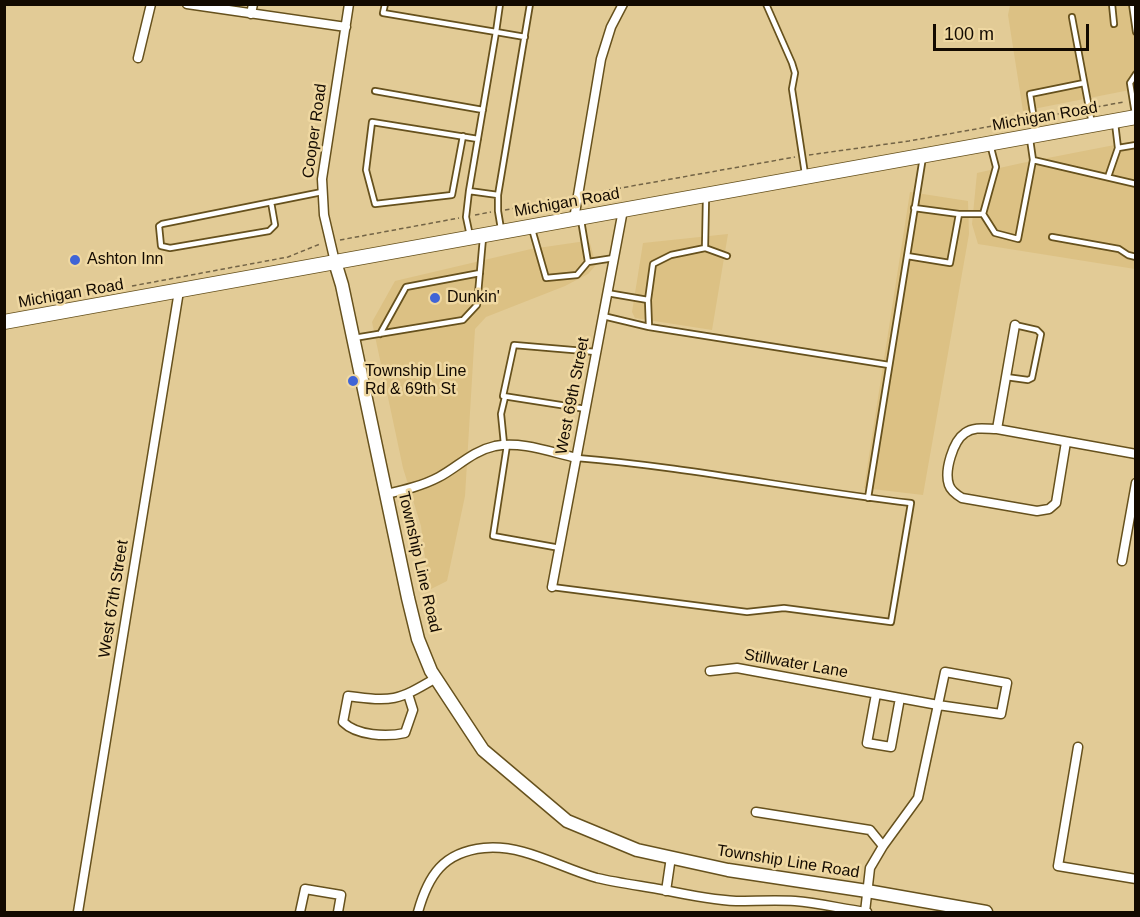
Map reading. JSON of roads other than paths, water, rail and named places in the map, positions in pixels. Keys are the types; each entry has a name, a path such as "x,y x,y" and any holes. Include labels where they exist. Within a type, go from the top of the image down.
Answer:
{"main road":[{"name":"Michigan Road","path":"4,322 1135,117"},
{"name":"Township Line Road","path":"335,262 341,280 418,639 436,678 483,750 567,821 638,850 728,870 986,912"}],"street":[{"path":"138,58 151,4"},
{"path":"187,4 252,9 346,27"},
{"name":"Cooper Road","path":"335,262 326,227 322,192 324,163 350,4"},
{"path":"577,218 578,196 601,59 611,27 623,4"},
{"name":"West 69th Street","path":"552,587 623,210"},
{"name":"West 67th Street","path":"78,912 179,291"},
{"path":"997,429 1015,325"},
{"path":"1066,442 1056,502 1049,509 1041,511 962,498 949,486 947,476 955,442 965,432 975,429 997,429 1136,454"},
{"path":"386,494 426,483 472,454 486,448 506,445 525,446 577,458"},
{"path":"1122,561 1136,483"},
{"name":"Stillwater Lane","path":"710,671 737,668 938,705"},
{"path":"418,912 424,891 434,873 445,861 484,848 505,848 546,858 596,877 666,891 717,899 795,901 866,912 870,868 918,798 945,672 1007,683 1001,714 938,705"},
{"path":"408,694 413,710 405,733 392,736 358,731 343,722 348,696 383,701 408,694 436,678"},
{"path":"876,694 867,743 891,747 900,698"},
{"path":"1078,747 1058,866 1136,879"},
{"path":"756,812 870,830 883,846"},
{"path":"666,891 671,858"},
{"path":"300,912 305,889 342,895 338,912"}],"lane":[{"path":"385,4 383,13 525,37"},
{"path":"353,338 463,320 477,305 480,273 476,236 466,217 500,4"},
{"path":"501,232 498,195 530,4"},
{"path":"766,4 795,73 792,89 806,177"},
{"path":"1112,4 1114,24"},
{"path":"1132,4 1136,32"},
{"path":"1072,17 1092,125"},
{"path":"1135,117 1130,83 1136,74"},
{"path":"990,144 996,167 983,214 995,233 1018,239 1033,160 1034,118 1030,94 1084,83"},
{"path":"375,91 483,110"},
{"path":"1108,177 1118,148 1114,121"},
{"path":"463,136 452,195 375,204 366,170 372,122 463,136 478,139"},
{"path":"1118,148 1136,145"},
{"path":"868,498 923,156"},
{"path":"1033,160 1136,184"},
{"path":"469,191 498,195"},
{"path":"271,202 275,225 269,231 170,248 161,246 158,231 162,224 271,202 322,192"},
{"path":"705,248 706,195"},
{"path":"914,208 959,214 983,214"},
{"path":"907,255 950,263 959,214"},
{"path":"577,218 588,262"},
{"path":"531,226 546,278 577,275 588,262 614,258"},
{"path":"1052,237 1119,249 1136,257"},
{"path":"649,327 648,300 653,264 671,255 705,248 727,256"},
{"path":"380,334 406,286 480,273"},
{"path":"607,293 648,300"},
{"path":"603,316 649,327 889,365"},
{"path":"1006,377 1028,381 1032,378 1041,334 1037,330 1015,325"},
{"path":"560,548 493,536 506,445 501,414 503,396 514,345 596,352"},
{"path":"504,397 586,409"},
{"path":"552,587 747,612 784,608 891,622 908,530 910,502 868,498 651,465 577,458"}],"place":[{"name":"Ashton Inn","path":"75,260"},
{"name":"Dunkin'","path":"435,298"},
{"name":"Township Line Rd & 69th St","path":"353,381"}]}
